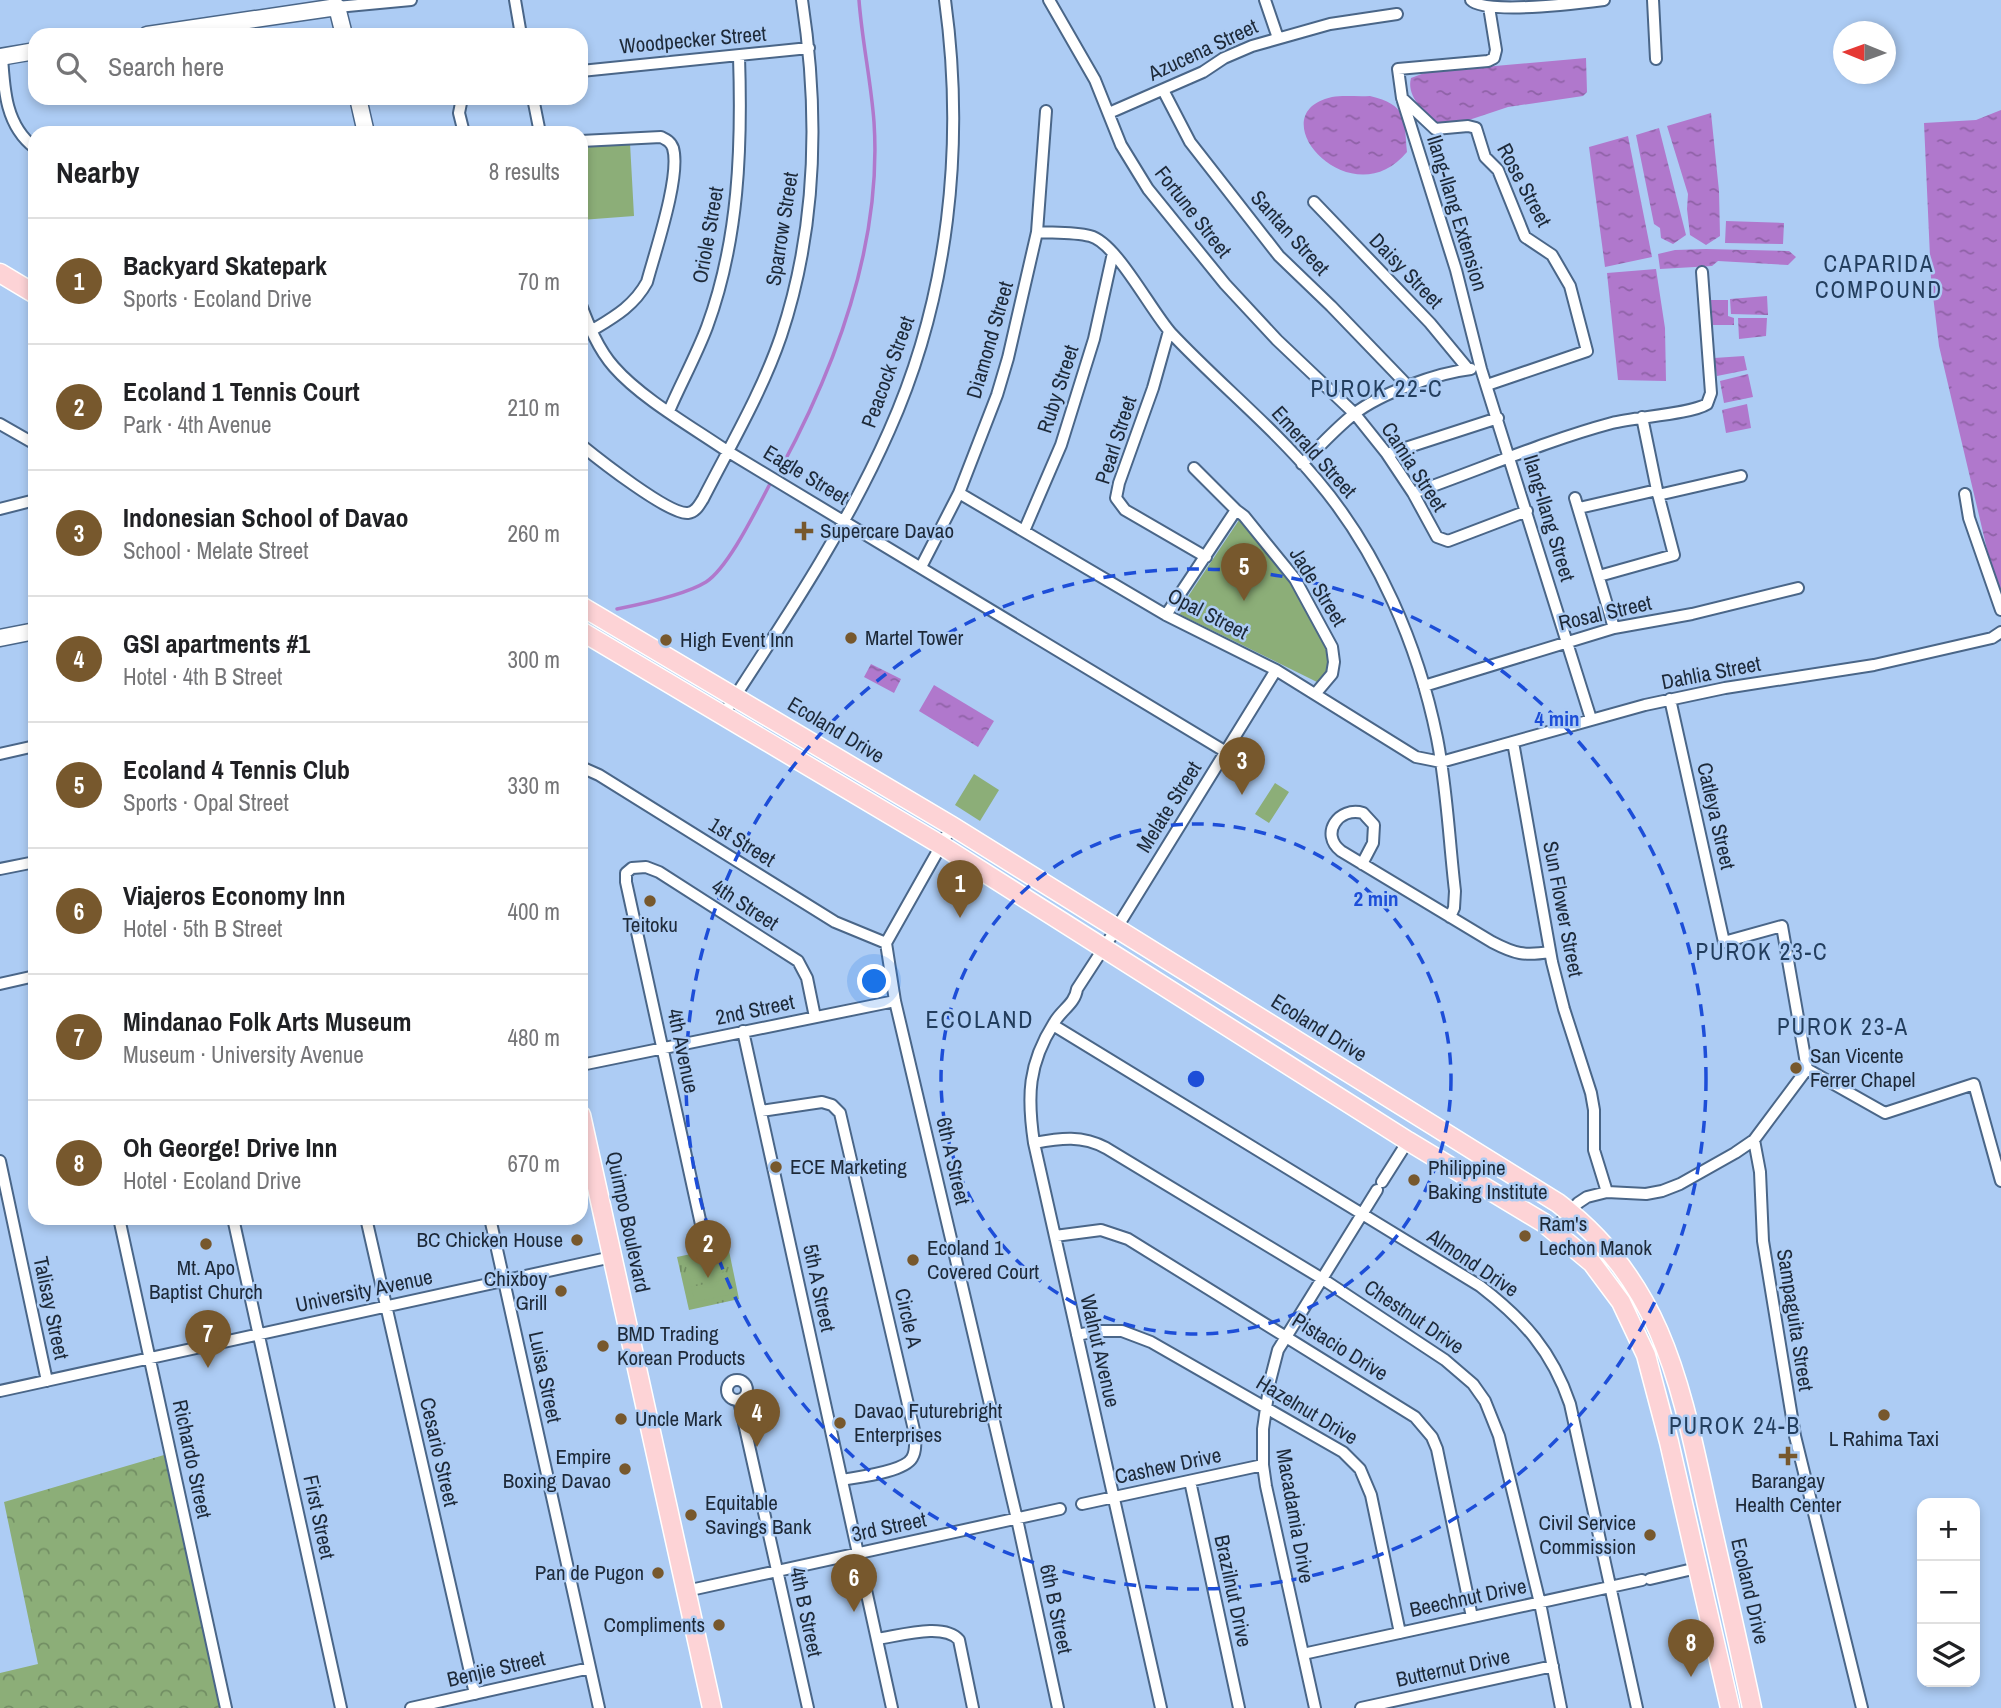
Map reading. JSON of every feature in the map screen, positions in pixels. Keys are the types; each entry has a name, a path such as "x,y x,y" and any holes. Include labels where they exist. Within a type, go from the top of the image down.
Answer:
{"main road":[{"path":"0,273 28,290"},
{"name":"Ecoland Drive","path":"588,610 952,826 1569,1212 1600,1240 1628,1273 1647,1303 1670,1354 1692,1438 1752,1708"},
{"path":"588,635 940,845 1408,1141 1554,1230 1592,1263 1621,1302 1638,1336 1654,1380 1730,1708"},
{"name":"Quimpo Boulevard","path":"588,1147 712,1708"}],"street":[{"path":"194,28 337,7 411,0"},
{"path":"515,0 520,28"},
{"name":"Sparrow Street","path":"588,451 671,508 688,513 696,510 760,386 780,337 793,290 814,152 809,48 802,0"},
{"name":"Peacock Street","path":"723,715 844,520 889,431 912,371 933,303 952,180 953,92 946,0"},
{"name":"Fortune Street","path":"1049,0 1096,80 1122,145 1148,189 1225,284 1277,340 1355,414"},
{"path":"1265,0 1278,38"},
{"path":"1471,1 1479,6 1526,7 1604,0"},
{"path":"1653,0 1656,59"},
{"path":"337,7 342,28"},
{"name":"Ilang-Ilang Extension","path":"1481,369 1456,270 1402,98 1398,69 1488,61 1494,58 1496,50 1489,7"},
{"name":"Azucena Street","path":"1109,113 1203,72 1224,58 1278,38 1330,24 1397,14"},
{"name":"Woodpecker Street","path":"588,70 809,48"},
{"path":"28,52 1,57 12,120 28,142"},
{"name":"Oriole Street","path":"669,411 706,330 727,261 737,199 740,151 739,56"},
{"name":"Santan Street","path":"1163,90 1190,142 1279,256 1409,387"},
{"name":"Rose Street","path":"1402,98 1435,129 1468,126 1476,128 1485,158 1498,170 1525,237 1552,255 1570,286 1575,302 1587,351 1487,385"},
{"path":"360,105 364,126"},
{"path":"461,105 459,113 462,126"},
{"path":"534,105 539,126"},
{"name":"Diamond Street","path":"921,567 959,493 997,395 1037,232 1046,110"},
{"path":"588,141 662,137 672,146 674,157 671,191 647,282 640,296 629,307 591,331"},
{"name":"Daisy Street","path":"1314,202 1430,323 1468,369"},
{"name":"Emerald Street","path":"1037,232 1099,239 1113,253 1169,331 1302,464 1344,515 1374,565 1409,641 1424,686 1441,762 1455,891 1454,908 1450,918"},
{"name":"Ruby Street","path":"1024,531 1060,445 1094,339 1113,253"},
{"path":"1413,493 1596,428 1642,417 1702,408 1710,399 1702,272"},
{"name":"Eagle Street","path":"588,323 614,367 638,389 727,451 1226,751"},
{"name":"Pearl Street","path":"1169,331 1116,498 1125,510 1206,556"},
{"path":"1302,464 1355,414 1409,387 1468,369 1481,369"},
{"name":"Ilang-Ilang Street","path":"1481,369 1591,719"},
{"name":"Camia Street","path":"1355,414 1387,454 1413,493 1434,532 1442,540 1454,539 1527,511"},
{"path":"1599,576 1674,555 1642,417"},
{"path":"1387,454 1498,418"},
{"path":"0,424 28,440"},
{"name":"Jade Street","path":"1195,468 1244,516 1295,579 1332,648 1332,674 1316,693"},
{"path":"1614,628 1577,503 1658,492 1741,476"},
{"name":"Opal Street","path":"959,493 1166,615 1316,693 1416,757 1441,762"},
{"path":"1965,494 1969,518 2001,610"},
{"path":"0,509 28,502"},
{"path":"1166,615 1236,510"},
{"name":"Rosal Street","path":"1424,686 1614,628 1730,606 1798,588"},
{"path":"0,638 28,632"},
{"name":"Dahlia Street","path":"1441,762 1670,699 1884,664 1997,635"},
{"name":"Melate Street","path":"1104,949 1276,670"},
{"name":"Catleya Street","path":"1670,699 1724,942 1782,926 1808,1069"},
{"name":"Sun Flower Street","path":"1513,741 1550,952 1564,1009 1588,1082 1593,1104 1594,1150 1607,1192"},
{"path":"0,754 28,748"},
{"name":"1st Street","path":"588,770 835,922 886,943"},
{"path":"1362,864 1373,843 1376,830 1363,813 1347,812 1335,822 1332,837 1336,847 1362,864 1450,918 1492,942 1517,954 1550,952"},
{"path":"886,943 952,826"},
{"path":"0,870 28,864"},
{"name":"4th Street","path":"626,882 626,873 632,868 646,867 798,961 807,978 815,1017"},
{"name":"4th Avenue","path":"626,882 702,1229"},
{"name":"6th A Street","path":"886,943 895,1001 1017,1518"},
{"name":"Walnut Avenue","path":"1104,949 1077,989 1074,1001 1064,1007 1052,1025 1034,1064 1029,1101 1034,1143 1161,1708"},
{"path":"0,984 28,978"},
{"name":"2nd Street","path":"588,1064 895,1001"},
{"name":"Almond Drive","path":"1052,1025 1480,1286 1514,1314 1540,1343 1553,1362 1570,1404 1637,1708"},
{"name":"5th A Street","path":"744,1031 892,1708"},
{"path":"1554,1230 1569,1212 1587,1197 1607,1192 1646,1194 1671,1188 1735,1153 1754,1140 1808,1069 1885,1113 1974,1084 2001,1181"},
{"name":"Circle A","path":"761,1111 822,1101 832,1105 840,1114 914,1430 915,1447 912,1458 904,1467 842,1480"},
{"name":"Chestnut Drive","path":"1034,1143 1071,1137 1095,1142 1321,1278 1445,1360 1473,1384 1485,1401 1499,1436 1540,1602 1561,1708"},
{"name":"Sampaguita Street","path":"1754,1140 1761,1179 1763,1241 1795,1436 1862,1708"},
{"name":"Macadamia Drive","path":"1315,1708 1263,1465 1266,1407 1273,1364 1285,1336 1408,1141"},
{"name":"Talisay Street","path":"0,1161 47,1381"},
{"name":"Richardo Street","path":"121,1225 226,1708"},
{"name":"First Street","path":"235,1225 341,1708"},
{"name":"Cesario Street","path":"368,1225 475,1694"},
{"name":"Luisa Street","path":"493,1225 599,1708"},
{"name":"Pistacio Drive","path":"1055,1236 1089,1230 1115,1233 1415,1417 1432,1437 1437,1449 1472,1617"},
{"name":"University Avenue","path":"0,1391 612,1257"},
{"name":"Hazelnut Drive","path":"1077,1335 1110,1330 1136,1335 1343,1452 1360,1468 1371,1494 1399,1633"},
{"name":"4th B Street","path":"739,1401 808,1708"},
{"name":"Cashew Drive","path":"1082,1504 1263,1465"},
{"name":"Brazilnut Drive","path":"1190,1481 1239,1708"},
{"name":"3rd Street","path":"686,1591 1060,1509"},
{"name":"6th B Street","path":"1017,1518 1058,1708"},
{"name":"Beechnut Drive","path":"1303,1654 1697,1568"},
{"path":"877,1639 942,1630 953,1633 959,1640 973,1708"},
{"name":"Butternut Drive","path":"1361,1708 1553,1666"},
{"name":"Benjie Street","path":"411,1708 590,1668"}],"green space":[{"path":"630,143 634,216 588,219 588,147"},
{"path":"1241,517 1296,589 1328,652 1328,669 1319,683 1177,613"},
{"path":"974,774 999,790 980,821 955,805"},
{"path":"1275,783 1289,792 1269,823 1255,814"},
{"path":"728,1246 739,1299 689,1310 677,1257"},
{"path":"723,1257 726,1271 689,1280 686,1265"},
{"path":"728,1279 732,1294 695,1302 691,1287"},
{"path":"164,1455 221,1708 0,1708 0,1673 38,1664 4,1502"}],"water":[{"path":"1586,58 1587,92 1583,96 1508,107 1454,125 1437,123 1422,109 1411,91 1411,78 1427,72"},
{"path":"1370,96 1391,104 1401,114 1407,152 1385,170 1361,174 1339,169 1320,156 1308,140 1304,122 1311,107 1332,97"},
{"path":"2001,110 2001,593 1990,562 1939,346 1931,279 1924,123 1976,120"},
{"path":"1711,113 1719,191 1720,236 1706,245 1690,235 1688,194 1667,126"},
{"path":"1659,128 1686,235 1673,244 1661,238 1660,228 1654,224 1636,135"},
{"path":"1628,136 1652,257 1605,267 1589,147"},
{"path":"1726,221 1784,223 1783,244 1725,243"},
{"path":"1675,250 1789,251 1796,257 1788,265 1718,261 1712,266 1660,269 1658,254"},
{"path":"1656,269 1665,328 1666,381 1618,380 1607,273"},
{"path":"1767,296 1768,315 1731,314 1730,299"},
{"path":"1711,300 1728,300 1728,316 1734,318 1734,325 1712,325"},
{"path":"1738,318 1767,318 1766,336 1739,339"},
{"path":"1744,356 1747,370 1717,376 1714,358"},
{"path":"1748,374 1753,397 1724,403 1720,381"},
{"path":"1747,404 1751,428 1726,433 1722,410"},
{"path":"871,664 901,679 894,693 864,677"},
{"path":"934,685 994,721 978,747 919,711"}],"waterway":[{"path":"781,468 820,387 837,344 852,301 871,212 875,167 874,122 859,0"},
{"path":"617,609 675,595 706,582 733,551 771,482"}],"place":[{"name":"Supercare Davao","path":"804,531"},
{"name":"Ecoland 4 Tennis Club","path":"1244,601"},
{"name":"Martel Tower","path":"851,638"},
{"name":"High Event Inn","path":"666,640"},
{"name":"Indonesian School of Davao","path":"1242,795"},
{"name":"Teitoku","path":"650,901"},
{"name":"Backyard Skatepark","path":"960,918"},
{"name":"San Vicente Ferrer Chapel","path":"1796,1068"},
{"name":"ECE Marketing","path":"776,1167"},
{"name":"Philippine Baking Institute","path":"1414,1180"},
{"name":"Ram's Lechon Manok","path":"1525,1236"},
{"name":"BC Chicken House","path":"577,1240"},
{"name":"Mt. Apo Baptist Church","path":"206,1244"},
{"name":"Ecoland 1 Covered Court","path":"913,1260"},
{"name":"Ecoland 1 Tennis Court","path":"708,1278"},
{"name":"Chixboy Grill","path":"561,1291"},
{"name":"BMD Trading Korean Products","path":"603,1346"},
{"name":"Mindanao Folk Arts Museum","path":"208,1368"},
{"name":"L Rahima Taxi","path":"1884,1415"},
{"name":"Uncle Mark","path":"621,1419"},
{"name":"Davao Futurebright Enterprises","path":"840,1423"},
{"name":"GSI apartments #1","path":"757,1447"},
{"name":"Barangay Health Center","path":"1788,1456"},
{"name":"Empire Boxing Davao","path":"625,1469"},
{"name":"Equitable Savings Bank","path":"691,1515"},
{"name":"Civil Service Commission","path":"1650,1535"},
{"name":"Pan de Pugon","path":"658,1573"},
{"name":"Viajeros Economy Inn","path":"854,1612"},
{"name":"Compliments","path":"719,1625"},
{"name":"Oh George! Drive Inn","path":"1691,1677"}],"district":[{"name":"CAPARIDA COMPOUND","path":"1879,277"},
{"name":"PUROK 22-C","path":"1377,389"},
{"name":"PUROK 23-C","path":"1762,952"},
{"name":"ECOLAND","path":"980,1020"},
{"name":"PUROK 23-A","path":"1843,1027"},
{"name":"PUROK 24-B","path":"1735,1426"}]}
